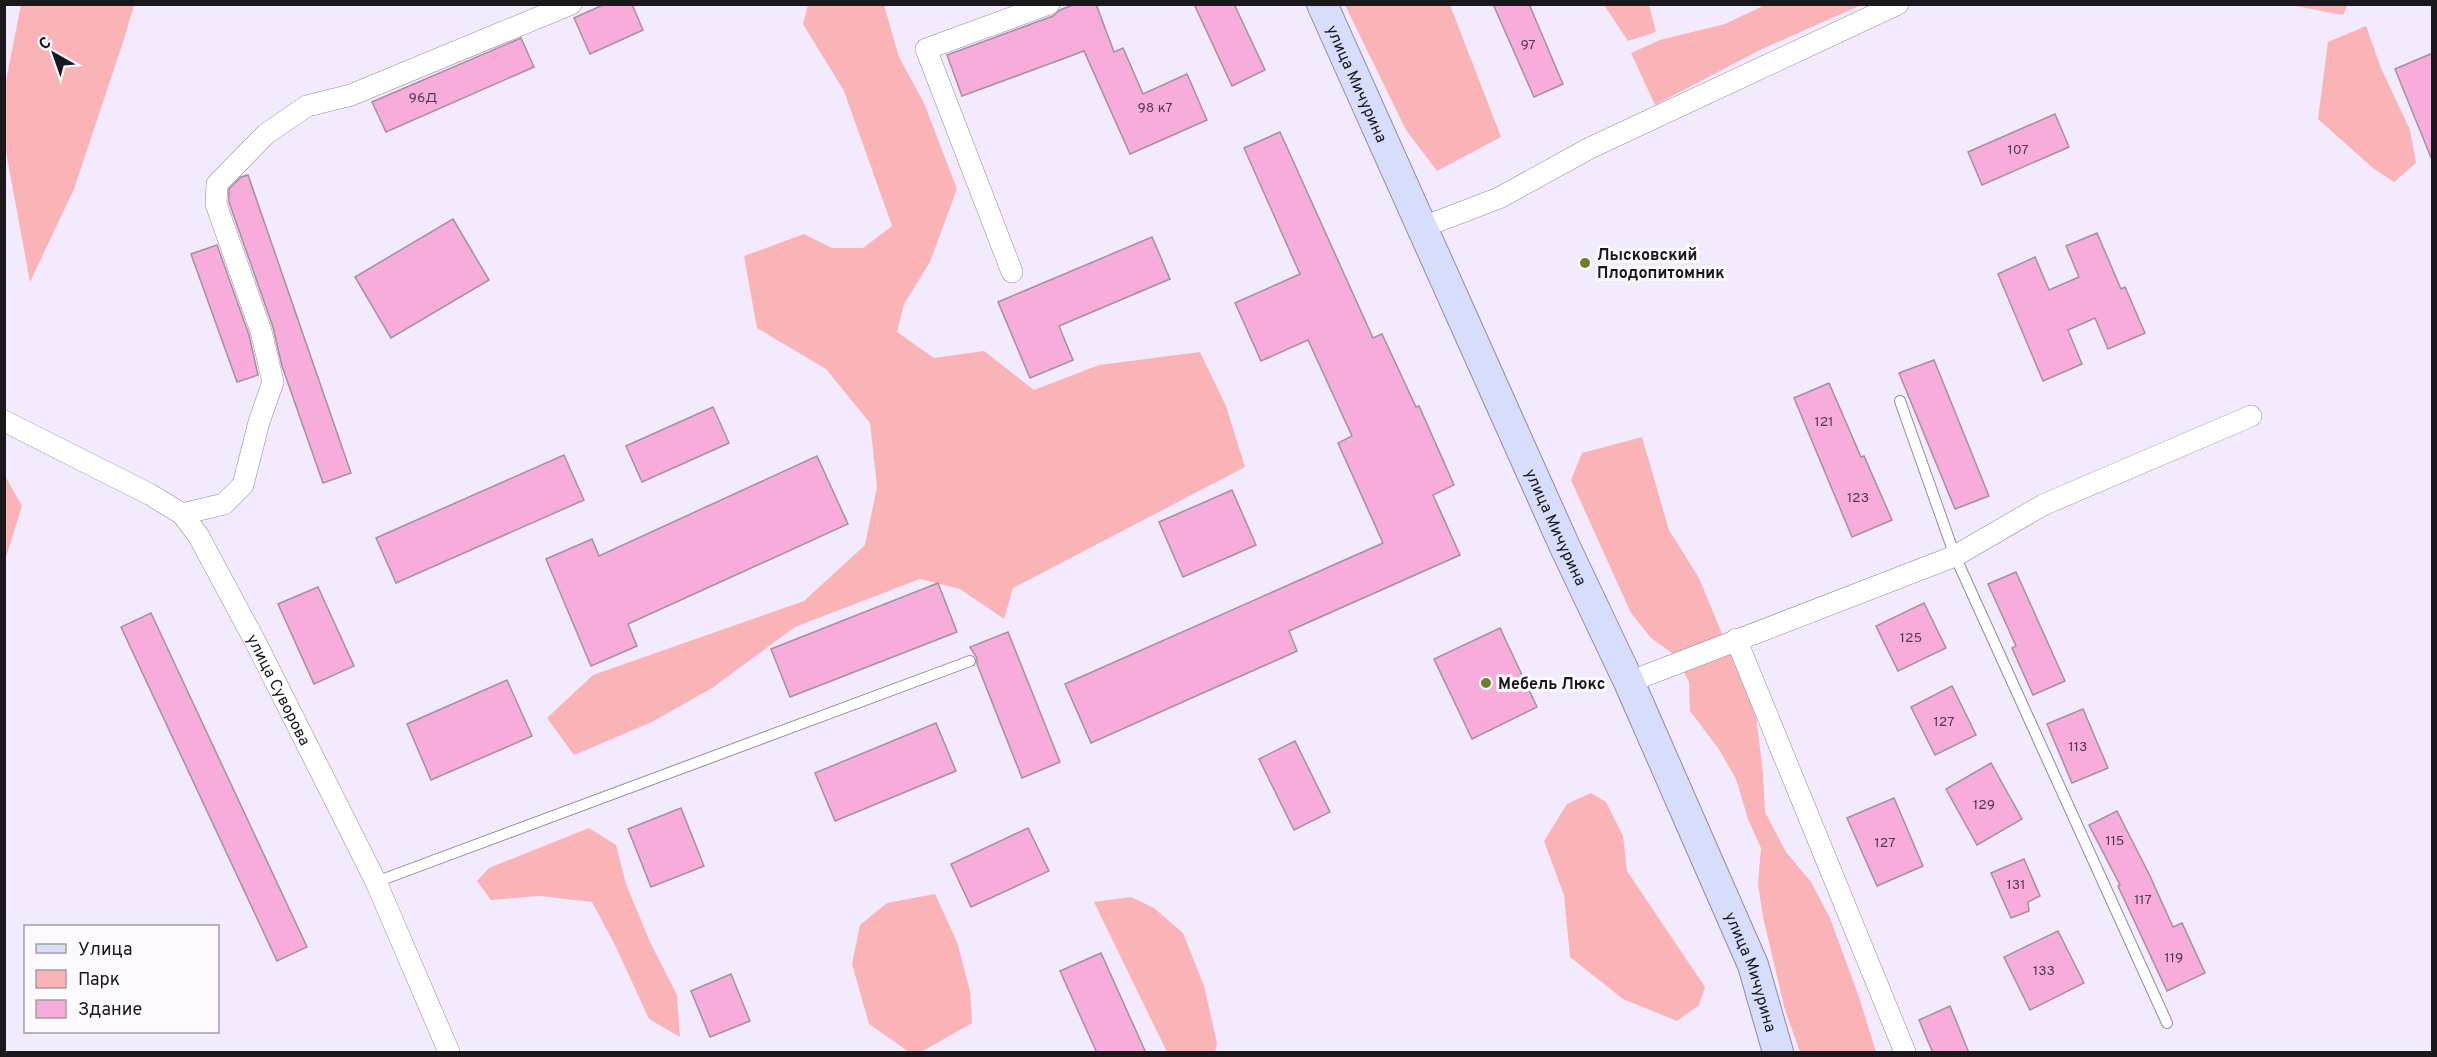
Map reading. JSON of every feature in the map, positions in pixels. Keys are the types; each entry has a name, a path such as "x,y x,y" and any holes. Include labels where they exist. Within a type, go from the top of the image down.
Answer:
{"main road":[{"name":"улица Мичурина","path":"1322,4 1565,547 1629,682 1753,965 1778,1053"}],"street":[{"path":"182,514 224,504 243,485 259,422 273,382 261,331 216,204 217,184 266,134 307,106 351,95 571,4"},
{"path":"1012,272 926,49 1049,4"},
{"path":"1423,227 1499,198 1590,148 1898,4"},
{"path":"1629,682 1955,556 2043,505 2251,416"},
{"name":"улица Суворова","path":"4,421 151,495 182,514 198,535 256,643 376,882 449,1053"},
{"path":"1736,639 1905,1053"}],"lane":[{"path":"1900,400 1955,556 2167,1023"},
{"path":"376,882 970,661"}],"green space":[{"path":"1767,4 1861,5 1760,50 1655,105 1631,53 1660,40 1725,24"},
{"path":"21,5 134,5 74,189 30,282 4,141 5,86"},
{"path":"808,5 884,5 899,57 924,103 957,189 930,262 904,304 897,332 934,358 984,351 1034,390 1099,365 1200,352 1226,406 1245,467 1013,588 1004,619 960,589 920,579 795,627 712,688 652,722 574,755 547,718 593,675 804,601 865,545 877,487 870,423 826,369 757,328 744,256 804,234 832,248 863,248 892,226 844,91 803,24"},
{"path":"1345,5 1450,5 1501,137 1437,171 1406,130"},
{"path":"1604,5 1649,5 1656,32 1628,41"},
{"path":"2291,5 2347,5 2343,15"},
{"path":"2366,26 2381,68 2410,130 2416,163 2394,182 2374,169 2318,119 2328,42"},
{"path":"1642,437 1669,530 1699,578 1756,716 1765,812 1786,852 1811,882 1830,918 1876,1052 1800,1052 1785,1010 1763,917 1758,884 1761,848 1748,819 1736,779 1718,748 1690,711 1689,682 1676,656 1651,638 1631,613 1571,480 1582,453"},
{"path":"5,476 22,506 5,560"},
{"path":"1591,793 1606,802 1623,836 1627,871 1705,987 1699,1005 1677,1021 1623,999 1570,957 1564,895 1544,841 1567,804"},
{"path":"589,828 616,845 626,884 650,942 677,995 680,1037 649,1019 615,945 592,902 540,896 491,900 477,881 489,868"},
{"path":"935,894 957,942 970,991 972,1023 921,1052 909,1052 869,1024 852,964 860,925 887,903"},
{"path":"1131,897 1154,908 1183,933 1204,986 1217,1043 1215,1052 1167,1052 1094,902"}],"building":[{"path":"605,4 632,4 643,30 590,54 574,18"},
{"path":"1075,4 1096,4 1114,52 1123,48 1143,94 1187,74 1207,120 1130,154 1084,51 962,96 947,55 1053,16 1060,10"},
{"path":"1194,4 1234,4 1265,70 1232,86"},
{"path":"1493,4 1529,4 1563,84 1534,97"},
{"path":"521,38 534,67 386,132 372,102"},
{"path":"2433,53 2433,160 2432,160 2395,69"},
{"path":"2055,114 2069,147 1982,185 1968,152"},
{"path":"1280,132 1373,338 1382,334 1416,407 1419,406 1454,485 1433,495 1460,555 1289,631 1297,651 1091,743 1065,684 1383,543 1338,443 1352,436 1308,340 1261,361 1235,303 1300,274 1244,148"},
{"path":"248,175 351,473 323,483 282,366 273,327 229,202 229,189 241,177"},
{"path":"453,219 489,280 391,338 355,277"},
{"path":"2097,233 2121,289 2125,287 2145,333 2108,349 2095,318 2068,330 2082,364 2043,381 1998,274 2035,257 2049,290 2079,277 2066,246"},
{"path":"1152,237 1170,279 1059,326 1073,360 1030,378 998,302"},
{"path":"217,245 249,335 258,375 237,382 191,254"},
{"path":"1934,360 1989,496 1955,509 1899,373"},
{"path":"1829,383 1861,457 1864,456 1892,520 1852,537 1794,398"},
{"path":"713,407 729,443 642,482 626,446"},
{"path":"564,455 584,500 396,583 376,538"},
{"path":"817,456 848,524 628,624 637,646 591,666 546,559 592,539 599,556"},
{"path":"1232,490 1256,545 1183,577 1159,522"},
{"path":"2016,572 2065,681 2033,695 2012,648 2016,646 1988,584"},
{"path":"938,583 957,632 790,697 771,649"},
{"path":"318,587 354,666 314,684 278,604"},
{"path":"1924,603 1946,648 1898,671 1876,626"},
{"path":"151,613 307,947 277,961 121,627"},
{"name":"Мебель Люкс","path":"1500,628 1537,707 1472,739 1434,659"},
{"path":"1008,632 1060,762 1022,778 977,664 977,658 970,647"},
{"path":"507,680 532,736 431,780 407,724"},
{"path":"1952,686 1976,735 1935,755 1911,707"},
{"path":"2083,709 2108,768 2072,783 2047,724"},
{"path":"936,723 956,771 835,821 815,773"},
{"path":"1295,741 1330,812 1294,830 1259,759"},
{"path":"1991,763 2022,819 1977,845 1946,789"},
{"path":"1894,798 1923,866 1877,886 1847,818"},
{"path":"681,808 704,866 651,887 628,829"},
{"path":"2117,811 2173,927 2182,923 2205,973 2167,991 2118,886 2120,885 2089,825"},
{"path":"1028,828 1049,871 971,907 951,864"},
{"path":"2024,859 2040,896 2028,902 2029,911 2011,918 1991,873"},
{"path":"2058,931 2084,983 2030,1010 2004,957"},
{"path":"1101,953 1146,1053 1097,1053 1060,971"},
{"path":"731,974 750,1021 710,1037 691,991"},
{"path":"1950,1006 1969,1053 1933,1053 1919,1020"}],"place":[{"name":"Лысковский Плодопитомник","path":"1585,263"},
{"name":"Мебель Люкс","path":"1486,683"}]}
